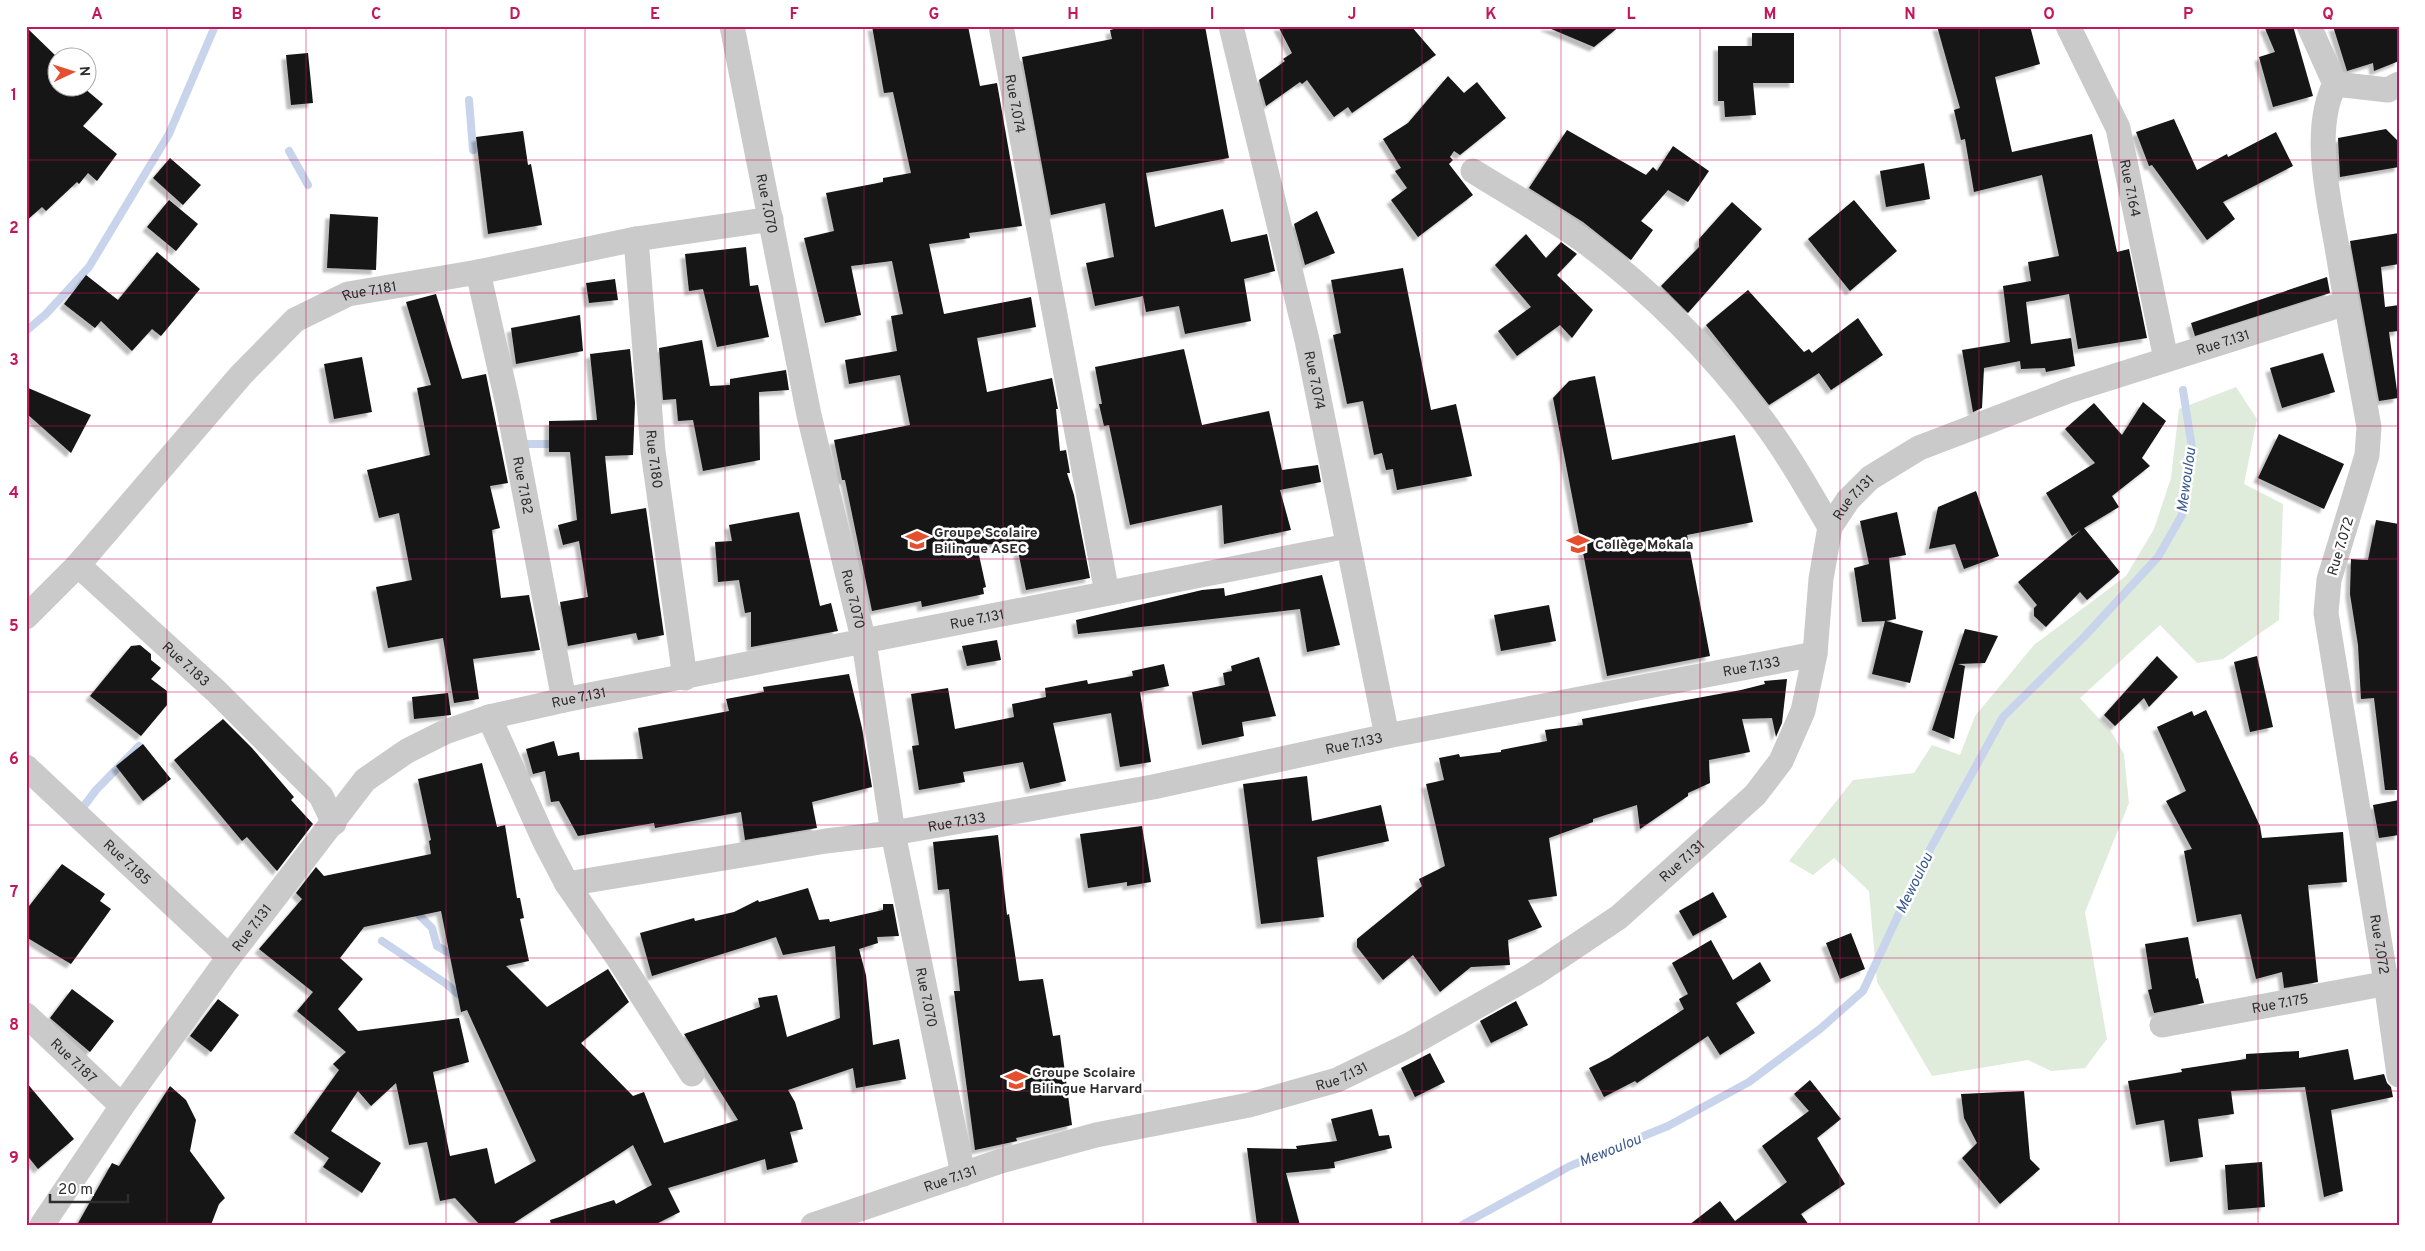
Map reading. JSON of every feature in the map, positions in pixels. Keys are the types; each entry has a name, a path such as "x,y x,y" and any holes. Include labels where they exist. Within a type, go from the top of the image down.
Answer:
{"street":[{"name":"Rue 7.070","path":"732,26 810,415 864,642 894,833 963,1174"},
{"name":"Rue 7.074","path":"1001,26 1107,593"},
{"name":"Rue 7.074","path":"1230,26 1307,340 1387,736"},
{"name":"Rue 7.164","path":"2068,26 2118,128 2166,359"},
{"path":"2309,26 2335,84 2388,90 2399,84"},
{"name":"Rue 7.072","path":"2335,84 2328,97 2324,121 2325,169 2346,303 2369,427 2367,455 2329,580 2326,613 2393,981 2399,1075"},
{"path":"1473,171 1588,243 1631,279 1693,337 1762,419 1787,455 1830,527"},
{"name":"Rue 7.181","path":"78,565 241,375 295,320 348,294 478,272 636,239 771,218"},
{"name":"Rue 7.180","path":"636,239 653,451 685,678"},
{"name":"Rue 7.182","path":"478,272 508,405 564,700"},
{"name":"Rue 7.131","path":"814,1225 1001,1161 1096,1135 1250,1105 1337,1080 1409,1045 1534,974 1620,917 1755,795 1781,761 1803,711 1814,654 1820,580 1830,527 1848,500 1870,478 1919,448 2068,391 2346,303"},
{"name":"Rue 7.131","path":"46,1223 122,1106 229,957 334,823 365,780 407,751 445,732 489,717 564,700 685,678 1348,546"},
{"path":"26,617 78,565"},
{"name":"Rue 7.183","path":"78,565 217,692 321,796 334,823"},
{"name":"Rue 7.133","path":"567,884 826,841 894,833 1153,787 1387,736 1814,654"},
{"path":"489,717 545,842 567,884 618,958 692,1074"},
{"name":"Rue 7.185","path":"26,767 229,957"},
{"name":"Rue 7.175","path":"2162,1026 2393,981"},
{"name":"Rue 7.187","path":"26,1015 122,1106"}],"green space":[{"path":"2236,387 2257,419 2244,484 2283,504 2279,620 2223,659 2197,663 2160,625 2080,698 2112,733 2124,754 2129,803 2085,912 2107,1039 2085,1068 2051,1071 2028,1060 1932,1076 1877,982 1869,891 1834,858 1813,875 1789,861 1853,780 1914,773 1932,745 1960,755 1975,716 2034,645 2126,576 2154,529 2171,478 2179,409"}],"building":[{"path":"872,26 968,26 980,86 997,83 1022,226 969,233 970,238 929,244 944,314 1031,297 1036,327 977,338 987,392 1052,378 1058,409 1056,409 1060,451 1066,450 1070,473 1067,473 1074,495 1090,578 1026,590 1016,541 977,546 986,587 983,588 984,594 922,607 921,601 872,611 845,480 842,480 834,440 910,425 900,375 849,384 845,360 897,351 891,316 903,314 892,261 851,266 861,315 825,323 804,238 834,231 826,193 883,182 883,178 911,173 893,92 884,93"},
{"path":"1125,26 1205,26 1229,158 1146,173 1155,227 1223,209 1231,242 1267,234 1275,271 1244,279 1251,321 1185,334 1179,306 1146,312 1143,296 1095,306 1086,263 1114,257 1105,203 1051,215 1022,57 1112,39 1110,30"},
{"path":"1278,26 1411,26 1436,55 1352,113 1348,107 1334,117 1307,80 1302,84 1300,82 1266,106 1259,80 1285,61 1283,59 1292,53"},
{"path":"1544,26 1620,26 1594,47"},
{"path":"1937,26 2030,26 2040,64 1995,77 2012,152 2092,134 2117,252 2129,249 2147,338 2078,349 2069,294 2026,302 2031,344 2071,338 2075,366 2046,372 2045,368 2021,369 2020,361 1984,368 1982,408 1973,412 1962,350 2010,342 2003,286 2031,281 2028,262 2059,256 2042,175 1974,192 1965,139 1961,140 1954,110 1960,108"},
{"path":"2264,26 2293,26 2313,96 2273,107 2259,57 2275,52"},
{"path":"2333,26 2399,26 2399,61 2374,71 2373,63 2347,71"},
{"path":"26,27 48,48 48,98 96,98 103,104 83,126 117,154 97,181 88,173 79,184 77,182 46,211 42,207 26,221"},
{"path":"1752,33 1794,33 1794,83 1753,83 1756,115 1725,117 1724,101 1718,101 1718,46 1752,46"},
{"path":"308,53 313,103 291,105 286,55"},
{"path":"1448,76 1464,93 1477,82 1506,118 1460,155 1454,151 1450,157 1453,160 1449,164 1473,195 1418,237 1391,200 1407,188 1395,171 1401,168 1383,139 1408,123"},
{"path":"2174,119 2197,170 2227,154 2228,157 2276,132 2293,166 2223,202 2235,219 2207,240 2152,165 2149,166 2136,132"},
{"path":"2386,129 2399,142 2399,167 2340,177 2338,138"},
{"path":"1567,130 1646,175 1653,167 1657,171 1673,146 1709,171 1688,202 1668,190 1641,221 1653,230 1631,260 1583,222 1529,188"},
{"path":"523,131 528,165 531,164 542,225 488,234 476,137"},
{"path":"170,158 201,185 183,205 153,178"},
{"path":"1924,163 1930,199 1886,207 1880,171"},
{"path":"169,200 198,224 176,251 147,227"},
{"path":"1854,200 1897,251 1850,291 1808,239"},
{"path":"1732,202 1762,229 1688,313 1661,286 1699,247 1699,239"},
{"path":"1317,211 1335,253 1305,265 1294,224"},
{"path":"330,214 378,217 376,270 327,268"},
{"path":"2399,233 2399,264 2381,267 2385,307 2399,305 2399,331 2389,332 2398,398 2379,401 2350,241"},
{"path":"1526,234 1546,258 1561,242 1577,254 1557,275 1593,310 1572,338 1560,325 1517,356 1498,331 1531,307 1495,265"},
{"path":"746,247 750,286 758,285 769,337 717,347 703,289 689,291 685,254"},
{"path":"157,252 200,289 161,336 152,329 132,351 101,321 95,328 64,304 86,275 118,300"},
{"path":"1403,268 1431,410 1456,404 1472,476 1397,490 1393,469 1386,470 1382,453 1374,455 1363,401 1347,404 1333,335 1341,333 1331,280"},
{"path":"2327,277 2330,293 2195,336 2191,323"},
{"path":"615,279 618,300 589,303 586,283"},
{"path":"1748,290 1804,352 1809,349 1812,353 1858,318 1883,355 1831,390 1819,373 1769,405 1706,325"},
{"path":"436,294 462,379 486,374 508,483 490,486 500,528 492,530 501,598 529,595 540,650 473,659 479,699 454,703 443,638 388,648 376,587 412,580 399,513 379,518 367,470 430,455 417,388 431,385 406,302"},
{"path":"580,315 583,351 516,364 511,328"},
{"path":"702,340 710,386 730,385 730,379 786,370 789,390 759,392 760,460 703,471 693,420 678,421 676,399 663,400 659,348"},
{"path":"630,349 635,403 633,455 605,456 611,514 646,508 664,635 638,640 636,633 568,646 560,602 588,597 579,541 563,545 558,525 577,520 570,452 549,452 549,421 597,420 590,354"},
{"path":"1184,349 1202,425 1269,411 1282,470 1318,465 1321,482 1280,490 1291,530 1224,544 1222,505 1130,525 1109,425 1104,426 1099,404 1102,404 1095,367"},
{"path":"2323,353 2335,392 2282,408 2270,368"},
{"path":"362,357 372,412 334,419 324,364"},
{"path":"1595,376 1612,460 1735,435 1753,522 1687,535 1710,656 1607,676 1553,398 1569,381"},
{"path":"26,387 91,415 71,453 26,413"},
{"path":"2143,402 2166,421 2142,458 2150,466 2112,496 2119,507 2084,528 2120,572 2087,600 2080,592 2046,627 2034,616 2034,608 2037,605 2018,582 2081,530 2072,536 2046,493 2095,463 2065,429 2094,403 2122,435"},
{"path":"2279,434 2344,464 2324,509 2258,478"},
{"path":"1976,491 1999,556 1964,569 1955,544 1929,549 1938,507"},
{"path":"799,512 820,606 831,603 838,631 751,647 751,612 745,613 739,580 718,582 715,542 732,541 729,525"},
{"path":"1897,512 1906,555 1889,558 1896,619 1886,621 1923,631 1910,683 1872,674 1885,621 1862,622 1854,568 1869,564 1860,521"},
{"path":"2376,520 2399,524 2399,790 2385,790 2374,698 2361,699 2358,645 2350,594 2351,559 2368,560"},
{"path":"1322,575 1340,645 1307,652 1300,609 1078,634 1076,620 1202,590 1224,588 1225,596"},
{"path":"1549,605 1556,641 1501,651 1494,615"},
{"path":"1965,629 1998,636 1985,663 1958,664 1965,666 1954,739 1932,730"},
{"path":"997,640 1001,660 967,666 962,646"},
{"path":"140,645 151,654 151,660 161,668 151,679 167,691 167,705 141,736 90,696 131,646"},
{"path":"2157,656 2178,677 2149,707 2144,698 2115,726 2104,715"},
{"path":"2257,656 2273,727 2250,732 2234,662"},
{"path":"1259,657 1276,716 1242,722 1244,736 1202,745 1192,692 1225,685 1223,673 1232,671 1231,666"},
{"path":"1164,664 1169,686 1140,692 1151,762 1120,767 1111,713 1053,723 1066,781 1030,789 1023,762 963,772 965,782 919,790 912,746 919,745 911,694 948,688 955,729 1014,717 1012,704 1046,697 1045,688 1087,680 1088,684 1133,676 1132,671"},
{"path":"849,674 862,728 872,787 812,802 817,828 745,840 741,812 655,828 654,823 578,836 559,801 551,802 545,771 533,774 526,749 554,741 558,756 579,752 580,760 643,759 638,728 729,711 726,699 764,692 763,687"},
{"path":"1787,679 1782,723 1776,737 1772,718 1742,719 1750,752 1709,760 1710,783 1688,793 1688,796 1640,829 1637,805 1593,819 1593,822 1549,838 1557,896 1528,900 1542,927 1508,940 1510,965 1471,967 1440,992 1413,955 1383,980 1357,947 1357,939 1422,886 1419,879 1445,866 1426,784 1444,780 1439,758 1459,754 1460,757 1501,752 1501,750 1547,741 1545,730 1583,725 1582,719 1741,690 1765,684 1764,681"},
{"path":"448,693 451,715 414,719 412,697"},
{"path":"2206,710 2260,826 2262,838 2343,832 2347,882 2308,885 2318,982 2284,988 2282,972 2256,979 2241,914 2197,922 2184,851 2192,849 2166,801 2186,791 2157,727 2192,711 2194,716"},
{"path":"223,719 252,748 294,797 291,800 313,824 277,871 247,837 242,841 174,760"},
{"path":"143,744 171,779 143,801 116,766"},
{"path":"482,763 497,827 505,825 517,898 520,898 524,918 520,919 529,961 506,966 547,1007 608,969 629,1002 581,1043 633,1096 644,1092 664,1143 738,1120 684,1034 760,1007 758,998 777,995 787,1037 840,1018 835,946 783,955 776,937 652,976 640,933 694,918 695,921 734,912 758,900 759,902 808,888 819,920 829,919 830,922 883,910 883,904 893,904 899,936 877,937 878,943 859,949 866,975 873,1045 899,1039 906,1079 856,1088 853,1068 788,1090 795,1102 803,1129 790,1132 798,1162 767,1170 765,1159 668,1188 680,1212 654,1225 551,1225 550,1220 614,1200 616,1204 652,1185 633,1145 511,1225 480,1225 455,1198 440,1201 427,1142 409,1145 396,1083 371,1106 358,1091 331,1131 381,1163 362,1193 323,1167 329,1158 294,1133 339,1070 333,1064 346,1052 297,1011 313,992 259,949 302,899 296,893 316,867 324,876 431,854 429,841 431,840 418,779","holes":["441,911 461,1012 467,1010 536,1161 495,1184 487,1148 450,1156 433,1072 469,1062 459,1018 358,1031 338,1009 363,979 340,958 364,927"]},
{"path":"1307,776 1312,821 1381,805 1389,841 1317,857 1324,917 1261,924 1243,784"},
{"path":"2399,800 2399,835 2379,838 2373,805"},
{"path":"1142,826 1151,882 1127,886 1127,882 1088,888 1080,834"},
{"name":"Groupe Scolaire Bilingue Harvard","path":"998,835 1007,915 1009,914 1019,981 1043,979 1053,1036 1060,1035 1072,1125 1016,1138 1017,1141 975,1150 954,991 960,991 949,889 938,890 933,842"},
{"path":"62,864 105,894 100,901 111,909 71,964 26,937 26,910"},
{"path":"1713,892 1727,917 1693,936 1679,911"},
{"path":"1851,933 1865,969 1840,979 1826,943"},
{"path":"2188,937 2196,979 2198,978 2204,1003 2154,1013 2148,990 2152,989 2145,944"},
{"path":"1711,940 1733,980 1760,962 1771,981 1736,1003 1755,1033 1720,1055 1708,1036 1637,1083 1635,1081 1604,1097 1589,1068 1609,1058 1684,1009 1679,999 1688,994 1672,963"},
{"path":"72,989 114,1021 90,1052 50,1018"},
{"path":"218,999 239,1015 211,1052 190,1036"},
{"path":"1516,1001 1528,1025 1491,1043 1480,1021"},
{"path":"2348,1049 2354,1080 2384,1074 2387,1083 2391,1087 2393,1097 2331,1110 2343,1191 2324,1197 2305,1087 2231,1091 2234,1114 2198,1119 2203,1157 2170,1162 2164,1120 2136,1125 2128,1081 2182,1072 2181,1069 2246,1059 2246,1054 2299,1051 2299,1058"},
{"path":"1430,1053 1445,1082 1415,1097 1401,1068"},
{"path":"1810,1080 1841,1119 1817,1138 1845,1184 1801,1214 1809,1225 1689,1225 1720,1201 1735,1221 1787,1182 1762,1146 1809,1111 1794,1094"},
{"path":"26,1082 74,1139 38,1169 26,1154"},
{"path":"170,1086 186,1100 196,1120 190,1151 225,1198 219,1204 211,1225 77,1225 112,1163 119,1166"},
{"path":"2024,1091 2030,1159 2040,1169 2000,1204 1962,1158 1977,1143 1964,1118 1961,1094"},
{"path":"1372,1109 1379,1136 1389,1135 1392,1148 1334,1162 1335,1168 1286,1173 1300,1225 1257,1225 1247,1148 1297,1149 1296,1146 1337,1141 1331,1119"},
{"path":"2262,1162 2265,1207 2228,1210 2225,1165"}],"waterway":[{"path":"26,331 46,314 89,267 169,134 215,26"},
{"path":"469,100 473,150"},
{"path":"289,151 308,185"},
{"name":"Mewoulou","path":"1462,1225 1570,1166 1668,1126 1749,1082 1820,1029 1863,991 1922,864 2003,717 2084,637 2158,557 2182,515 2192,448 2183,390"},
{"path":"527,444 558,444"},
{"path":"81,810 96,790 139,746"},
{"path":"414,910 432,928 437,946 451,954"},
{"path":"382,941 445,983 458,994"}],"place":[{"name":"Groupe Scolaire Bilingue ASEC","path":"917,540"},
{"name":"Collège Mokala","path":"1578,544"},
{"name":"Groupe Scolaire Bilingue Harvard","path":"1016,1080"}]}
